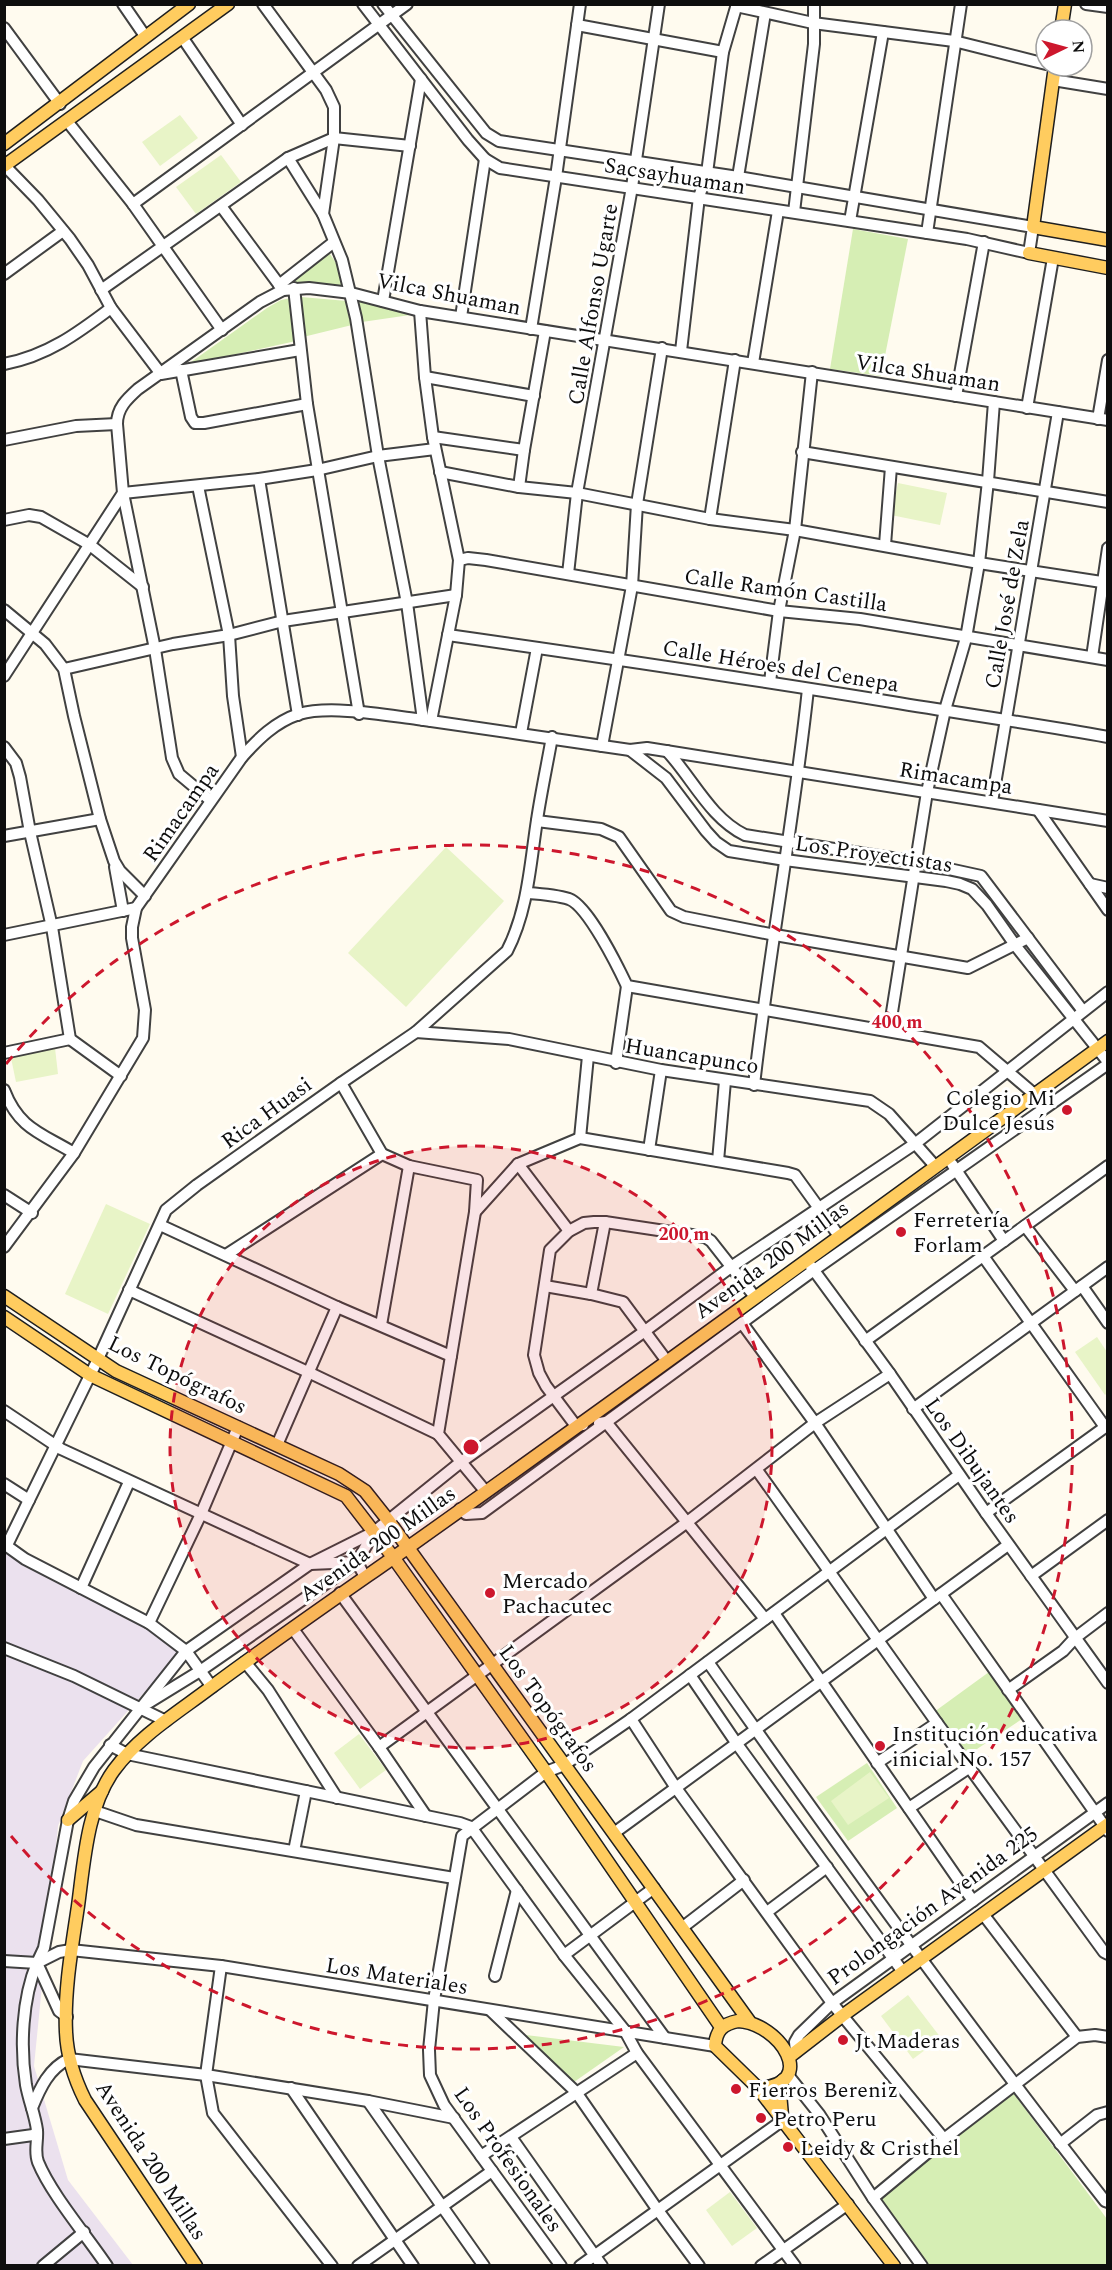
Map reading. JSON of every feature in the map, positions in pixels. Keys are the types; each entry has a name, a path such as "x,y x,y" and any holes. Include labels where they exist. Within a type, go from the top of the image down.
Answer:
{"main road":[{"path":"4,144 60,104 189,4"},
{"path":"5,166 223,6"},
{"path":"1053,80 1033,227 1107,237"},
{"path":"1029,253 1107,268"},
{"name":"Avenida 200 Millas","path":"196,2265 85,2100 69,2059 67,2017 71,1950 88,1838 95,1811 112,1773 127,1754 166,1720 340,1593 486,1492 1102,1044"},
{"name":"Los Topógrafos","path":"4,1296 116,1371 355,1483 388,1520 749,2021"},
{"name":"Los Topógrafos","path":"4,1317 90,1375 346,1496 393,1557 546,1772 721,2027"},
{"path":"68,1820 103,1791"},
{"name":"Prolongación Avenida 225","path":"792,2055 903,1971 1106,1828"},
{"path":"783,2120 780,2093 791,2066 792,2055 778,2039 749,2021 738,2020 721,2027 716,2036 715,2046 758,2088 894,2265"},
{"path":"758,2088 777,2085 785,2077"}],"street":[{"path":"123,4 145,36"},
{"path":"263,4 326,90 334,107 334,138 322,214"},
{"name":"Sacsayhuaman","path":"363,4 485,159 500,168 984,242 1029,253"},
{"path":"383,4 486,133 499,141 738,177 1033,227 1029,253"},
{"path":"133,204 406,4"},
{"path":"531,328 560,151 580,4"},
{"name":"Calle Alfonso Ugarte","path":"568,574 577,493 632,187 659,4"},
{"path":"794,212 814,44 814,4"},
{"path":"927,233 961,4"},
{"path":"1086,4 1107,7"},
{"path":"681,351 699,197 707,173 723,52 736,5 813,23 954,41 1034,61"},
{"path":"738,177 765,13"},
{"path":"578,25 723,52"},
{"path":"4,28 60,104"},
{"path":"850,221 883,32"},
{"path":"182,37 242,125"},
{"path":"383,301 421,79"},
{"path":"1053,80 1107,89"},
{"path":"67,121 133,204 222,330"},
{"path":"101,290 288,158 334,138 410,146"},
{"path":"288,158 322,214 351,293 378,456 427,721"},
{"path":"461,317 485,159"},
{"path":"5,166 38,200 63,231 88,265 111,308 161,374 300,350"},
{"path":"221,206 281,287 334,242"},
{"path":"753,363 778,211"},
{"path":"4,274 63,231"},
{"path":"956,396 984,242"},
{"path":"1026,408 1053,258"},
{"name":"Vilca Shuaman","path":"117,424 123,403 281,287 351,293 420,311 1103,419"},
{"path":"294,288 300,350 317,470 359,714"},
{"path":"4,364 50,350 73,337 111,308"},
{"path":"420,311 433,437 459,560 456,595 427,721"},
{"path":"519,487 545,331"},
{"path":"602,746 632,585 637,504 662,348"},
{"path":"710,519 735,360"},
{"path":"1103,419 1107,360"},
{"path":"182,370 191,417 195,423 307,404"},
{"path":"770,682 779,611 795,530 812,372"},
{"path":"425,377 534,396"},
{"path":"889,1031 927,792 945,711 966,638 979,563 994,402"},
{"name":"Calle José de Zela","path":"992,802 1058,412"},
{"path":"4,440 76,426 117,424 123,493 155,649 174,766 178,774 210,800"},
{"path":"433,437 524,450"},
{"path":"123,493 259,479 317,470 378,456 435,449"},
{"path":"802,452 1107,502"},
{"path":"885,545 891,467"},
{"path":"440,472 519,487 577,493 710,519 795,530 1105,583"},
{"path":"259,479 298,715"},
{"path":"198,486 228,635 233,696 242,757"},
{"path":"4,676 123,493"},
{"path":"4,520 29,515 41,517 90,545 143,587"},
{"path":"1092,657 1105,583 1107,548"},
{"name":"Calle Ramón Castilla","path":"459,560 468,558 486,560 779,611 860,619 1107,660"},
{"path":"64,669 228,635 283,621 456,595"},
{"path":"4,610 45,644 64,669 100,819 114,861 123,911"},
{"name":"Calle Héroes del Cenepa","path":"448,635 617,658 945,711 1006,718 1107,737"},
{"path":"521,733 537,648"},
{"path":"754,1084 763,1009 799,774 808,688"},
{"name":"Rimacampa","path":"4,1247 74,1153 143,1038 145,1027 142,991 132,938 136,908 242,757 261,735 298,715 313,711 331,711 552,737 630,750 647,748 799,774 1107,821"},
{"name":"Rica Huasi","path":"6,1544 98,1359 166,1210 340,1083 416,1032 507,951 516,934 527,892 552,737"},
{"path":"4,747 16,763 52,927 70,1039 121,1076"},
{"name":"Los Proyectistas","path":"630,750 666,778 716,842 729,851 960,884 972,890 987,905 1015,945 1079,1015 1102,1044 1107,1063"},
{"path":"667,752 730,828 745,835 917,862 981,876 1028,938 1079,1015"},
{"path":"1038,810 1107,910"},
{"path":"4,836 100,819"},
{"path":"537,821 601,829 619,837 671,911 684,917 902,958 968,968 1028,938"},
{"path":"114,861 120,871 145,896"},
{"path":"1090,884 1107,888"},
{"path":"527,892 572,900 587,917 608,949 627,986 616,1063"},
{"path":"4,935 136,908"},
{"path":"627,986 979,1047 1033,1093"},
{"path":"107,2265 47,2181 38,2161 35,2149 37,2132 24,2069 24,2041 29,1982 44,1948 68,1820 93,1767 110,1745 186,1652 310,1564 374,1532 461,1462 645,1332 731,1267 916,1143 1107,992"},
{"name":"Huancapunco","path":"416,1032 509,1040 616,1063 870,1101 889,1114 935,1166"},
{"path":"4,1053 70,1039"},
{"path":"580,1138 588,1056"},
{"path":"460,1509 466,1514 482,1513 814,1270 1107,1063"},
{"path":"649,1150 661,1070"},
{"path":"718,1161 725,1081"},
{"path":"340,1083 382,1154 409,1166 477,1180 475,1212 438,1434"},
{"path":"4,1090 14,1112 23,1123 74,1153"},
{"path":"475,1212 518,1164 580,1138 795,1175 839,1236"},
{"path":"226,1255 382,1154"},
{"path":"947,1157 1004,1241"},
{"path":"518,1164 569,1231"},
{"path":"381,1325 409,1166"},
{"path":"865,1341 1107,1166"},
{"path":"4,1195 32,1212"},
{"path":"591,1294 605,1222"},
{"path":"606,1422 576,1426 538,1373 534,1355 550,1250 569,1231 584,1223 605,1222 705,1237 711,1241 755,1297"},
{"path":"160,1224 337,1307 451,1356"},
{"path":"1025,1226 1107,1323"},
{"path":"983,1256 1106,1426 986,1513"},
{"name":"Los Dibujantes","path":"806,1260 890,1374 1107,1683"},
{"path":"913,1409 1107,1267"},
{"path":"544,1287 591,1294 622,1302 666,1360"},
{"path":"129,1290 438,1434 486,1492"},
{"path":"277,1445 337,1307"},
{"path":"742,1323 815,1423 886,1529 1008,1690 1106,1828"},
{"path":"379,1747 686,1523 815,1423 890,1374"},
{"path":"4,1411 56,1446 129,1482 310,1564 357,1562"},
{"path":"606,1422 686,1523 769,1616 820,1682 973,1901"},
{"path":"149,1623 201,1514 238,1427"},
{"path":"757,1470 937,1723 1107,1954"},
{"path":"471,1827 546,1772 564,1765 631,1719 959,1474"},
{"path":"81,1588 129,1482"},
{"path":"4,1484 29,1500"},
{"path":"1031,1576 1107,1520"},
{"path":"140,1708 200,1671 357,1562 374,1532"},
{"path":"6,1544 25,1558 149,1623 186,1652 212,1687"},
{"path":"614,1833 1008,1545"},
{"path":"357,1562 365,1577"},
{"path":"340,1593 665,2038"},
{"path":"1008,1690 1063,1651 1075,1638 1107,1613"},
{"path":"293,1629 426,1816"},
{"path":"4,1648 74,1676 166,1720"},
{"path":"245,1662 268,1690 337,1798"},
{"path":"708,1662 912,1946 1060,2144 1107,2202"},
{"path":"690,1675 736,1743 903,1971"},
{"path":"631,1719 676,1788 832,2003 944,2139"},
{"path":"877,1763 937,1723"},
{"path":"110,1745 127,1754 471,1827 564,1955 625,2031 637,2053 795,2265"},
{"path":"909,1808 970,1767"},
{"path":"294,1851 306,1791"},
{"name":"Prolongación Avenida 225","path":"792,2055 799,2036 832,2003 1107,1803"},
{"path":"95,1811 136,1825 454,1878"},
{"name":"Los Profesionales","path":"471,1827 462,1836 454,1878 434,2000 428,2065 435,2088 454,2118 561,2265"},
{"path":"767,1912 827,1867"},
{"path":"683,1927 744,1880"},
{"path":"564,1955 654,1888"},
{"path":"495,1976 517,1890"},
{"path":"983,1914 1077,2037"},
{"path":"4,1961 37,1963 59,1952 71,1950"},
{"name":"Los Materiales","path":"71,1950 221,1966 715,2046"},
{"path":"37,1963 58,2011 67,2017"},
{"path":"221,1966 206,2075 213,2113 332,2265"},
{"path":"490,2010 576,2092 657,2210 699,2265"},
{"path":"873,2198 944,2139 1077,2037 1095,2035 1107,2037"},
{"path":"481,2156 637,2053"},
{"path":"32,2108 44,2081 60,2063 69,2059 206,2075 291,2088 454,2118"},
{"path":"785,2077 819,2114 873,2198 922,2265"},
{"path":"291,2088 413,2265"},
{"path":"368,2101 484,2265"},
{"path":"1060,2144 1097,2115 1107,2112"},
{"path":"580,2265 783,2120"},
{"path":"4,2139 33,2135 37,2132"},
{"path":"512,2137 602,2265"},
{"path":"358,2265 492,2171"},
{"path":"761,2265 848,2204"},
{"path":"43,2265 84,2232"}],"shaded area":[{"path":"4,1548 147,1626 187,1645 83,1761 58,1826 34,2066 68,2180 133,2265 5,2265"}],"green space":[{"path":"180,115 198,138 160,166 142,142"},
{"path":"221,155 241,182 196,214 176,187"},
{"path":"853,229 908,239 881,376 830,369"},
{"path":"328,251 338,266 344,286 319,283 285,285"},
{"path":"301,297 347,301 352,325 303,337"},
{"path":"291,298 296,341 187,365 267,308 281,300"},
{"path":"358,301 410,315 362,322"},
{"path":"898,483 947,493 940,525 891,515"},
{"path":"446,847 504,901 406,1007 348,953"},
{"path":"55,1048 58,1074 16,1082 11,1058"},
{"path":"106,1204 150,1224 108,1314 65,1294"},
{"path":"1097,1337 1107,1352 1107,1393 1105,1395 1075,1352"},
{"path":"989,1672 1022,1719 968,1755 934,1712"},
{"path":"359,1734 386,1770 360,1789 334,1753"},
{"path":"867,1763 897,1808 848,1841 816,1797"},
{"path":"870,1772 889,1798 848,1825 831,1801"},
{"path":"908,1995 941,2038 913,2059 881,2016"},
{"path":"526,2035 624,2047 574,2082"},
{"path":"1011,2090 1107,2219 1107,2265 926,2265 879,2198"},
{"path":"730,2192 757,2228 732,2246 706,2210"}],"place":[{"name":"Colegio Mi Dulce Jesús","path":"1067,1110"},
{"name":"Ferretería Forlam","path":"901,1232"},
{"name":"Mercado Pachacutec","path":"490,1593"},
{"name":"Institución educativa inicial No. 157","path":"880,1746"},
{"name":"Jt Maderas","path":"843,2040"},
{"name":"Fierros Bereniz","path":"736,2089"},
{"name":"Petro Peru","path":"761,2118"},
{"name":"Leidy & Cristhel","path":"788,2147"}]}
